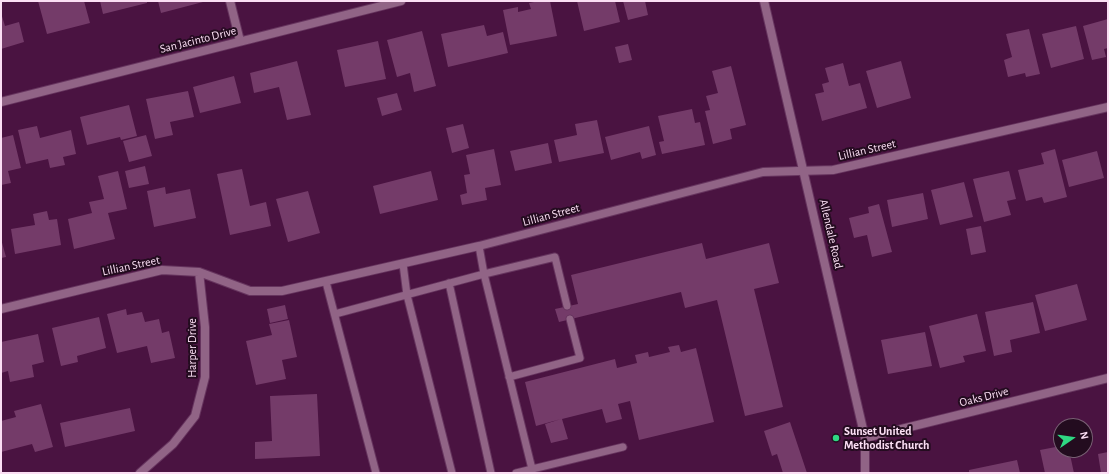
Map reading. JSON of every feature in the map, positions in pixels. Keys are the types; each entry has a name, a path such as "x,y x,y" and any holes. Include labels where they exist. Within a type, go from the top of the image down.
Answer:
{"street":[{"path":"230,1 240,41"},
{"name":"San Jacinto Drive","path":"1,102 401,1"},
{"name":"Allendale Road","path":"764,1 865,438 865,473"},
{"name":"Lillian Street","path":"1,309 162,270 199,272 250,291 282,292 479,246 763,172 833,170 1108,107"},
{"name":"Harper Drive","path":"140,473 173,444 195,416 205,377 205,327 199,272"},
{"name":"Oaks Drive","path":"865,438 1108,378"}],"lane":[{"path":"479,246 484,274 532,469"},
{"path":"335,314 449,283 555,257 568,306"},
{"path":"402,264 407,295 452,473"},
{"path":"326,282 376,473"},
{"path":"449,283 491,473"},
{"path":"509,377 580,358 570,319"},
{"path":"516,473 623,447"}],"building":[{"path":"38,1 84,1 90,23 47,34"},
{"path":"100,1 147,1 147,3 103,14"},
{"path":"158,1 203,1 203,2 161,13"},
{"path":"550,1 557,36 510,45 503,10 518,7 518,12 531,9 529,3"},
{"path":"577,1 615,1 620,22 584,31"},
{"path":"623,1 645,1 648,15 628,20"},
{"path":"1,13 5,26 19,22 24,42 1,49"},
{"path":"1108,19 1108,48 1104,49 1106,57 1092,60 1083,26"},
{"path":"484,25 487,36 503,32 508,53 448,67 441,34"},
{"path":"1076,26 1084,59 1051,68 1042,34"},
{"path":"1029,29 1040,74 1026,77 1025,73 1008,77 1004,60 1012,57 1006,34"},
{"path":"422,31 436,86 414,92 410,73 397,77 387,40"},
{"path":"378,41 386,79 345,87 337,50"},
{"path":"628,44 632,60 619,63 615,47"},
{"path":"297,61 311,115 287,120 279,87 254,93 250,73"},
{"path":"901,61 911,98 877,108 866,71"},
{"path":"843,63 849,86 860,83 867,108 822,121 815,94 824,92 822,84 829,82 825,68"},
{"path":"731,66 746,125 730,129 732,139 713,144 705,111 710,110 706,96 718,93 712,71"},
{"path":"234,76 241,103 200,113 193,87"},
{"path":"188,91 194,117 170,122 173,135 155,139 146,99"},
{"path":"397,93 402,110 382,116 377,98"},
{"path":"129,105 137,136 121,140 120,137 87,145 80,117"},
{"path":"692,109 695,123 700,122 705,145 662,154 659,142 664,141 658,116"},
{"path":"597,120 604,153 559,162 554,140 577,135 575,124"},
{"path":"463,124 469,148 452,153 446,128"},
{"path":"37,126 40,138 71,130 76,154 63,157 65,165 50,168 48,159 26,164 18,130"},
{"path":"649,126 656,155 642,159 640,152 611,160 605,137"},
{"path":"13,135 21,168 8,171 11,183 1,185 1,138"},
{"path":"146,135 152,156 129,162 123,141"},
{"path":"548,143 552,163 515,171 510,151"},
{"path":"494,149 501,185 485,188 487,200 462,205 460,195 467,193 464,175 470,174 466,155"},
{"path":"1055,149 1067,197 1044,203 1042,197 1026,201 1018,170 1044,164 1041,153"},
{"path":"1097,151 1104,178 1069,187 1062,160"},
{"path":"145,166 149,184 129,188 125,171"},
{"path":"242,169 250,206 266,202 271,226 230,235 217,174"},
{"path":"118,171 127,209 108,213 115,239 74,249 68,219 92,213 89,202 104,199 98,176"},
{"path":"431,171 438,200 380,214 373,186"},
{"path":"1009,171 1016,199 1007,201 1011,215 984,222 973,179"},
{"path":"964,182 973,217 940,225 931,190"},
{"path":"165,187 166,194 190,189 196,218 154,227 147,191"},
{"path":"308,191 320,233 288,242 276,199"},
{"path":"923,193 928,219 892,227 887,200"},
{"path":"879,204 892,252 872,257 867,235 854,238 849,218 869,213 868,207"},
{"path":"47,211 49,220 57,219 61,245 15,254 11,229 35,225 33,214"},
{"path":"981,226 986,252 971,255 966,229"},
{"path":"1,239 6,257 1,258"},
{"path":"702,243 706,259 769,243 779,283 754,289 783,407 745,416 717,300 685,308 681,292 559,322 555,309 578,304 571,275"},
{"path":"1077,284 1087,320 1045,331 1035,295"},
{"path":"1033,302 1040,333 1010,340 1012,352 994,356 985,312"},
{"path":"285,305 288,319 270,323 267,309"},
{"path":"126,309 127,315 142,312 145,322 159,319 162,333 169,331 175,358 151,363 147,346 117,353 107,314"},
{"path":"977,314 986,351 963,356 965,362 940,368 929,326"},
{"path":"99,317 106,348 77,356 78,362 61,366 52,328"},
{"path":"289,320 297,357 282,360 286,379 256,385 246,341 272,335 269,324"},
{"path":"925,332 932,366 888,374 881,340"},
{"path":"38,334 44,362 32,365 34,377 10,382 8,371 1,373 1,342"},
{"path":"679,345 681,352 696,348 714,422 639,440 630,401 618,404 622,419 606,423 602,409 562,419 568,439 551,443 545,424 561,419 536,426 525,382 615,359 617,368 637,363 635,355 648,352 649,357 670,352 668,347"},
{"path":"317,394 320,456 255,459 255,442 272,441 270,396"},
{"path":"41,404 53,447 35,452 32,444 1,452 1,421 16,417 14,411"},
{"path":"130,408 135,431 65,447 60,423"},
{"path":"790,422 807,473 783,473 777,454 772,456 764,431"},
{"path":"1053,448 1053,458 1071,458 1074,473 1045,473 1040,450"},
{"path":"1108,452 1108,473 1101,473 1098,454"},
{"path":"1017,460 1020,473 969,473 969,470"}],"place":[{"name":"Sunset United Methodist Church","path":"836,438"}]}
